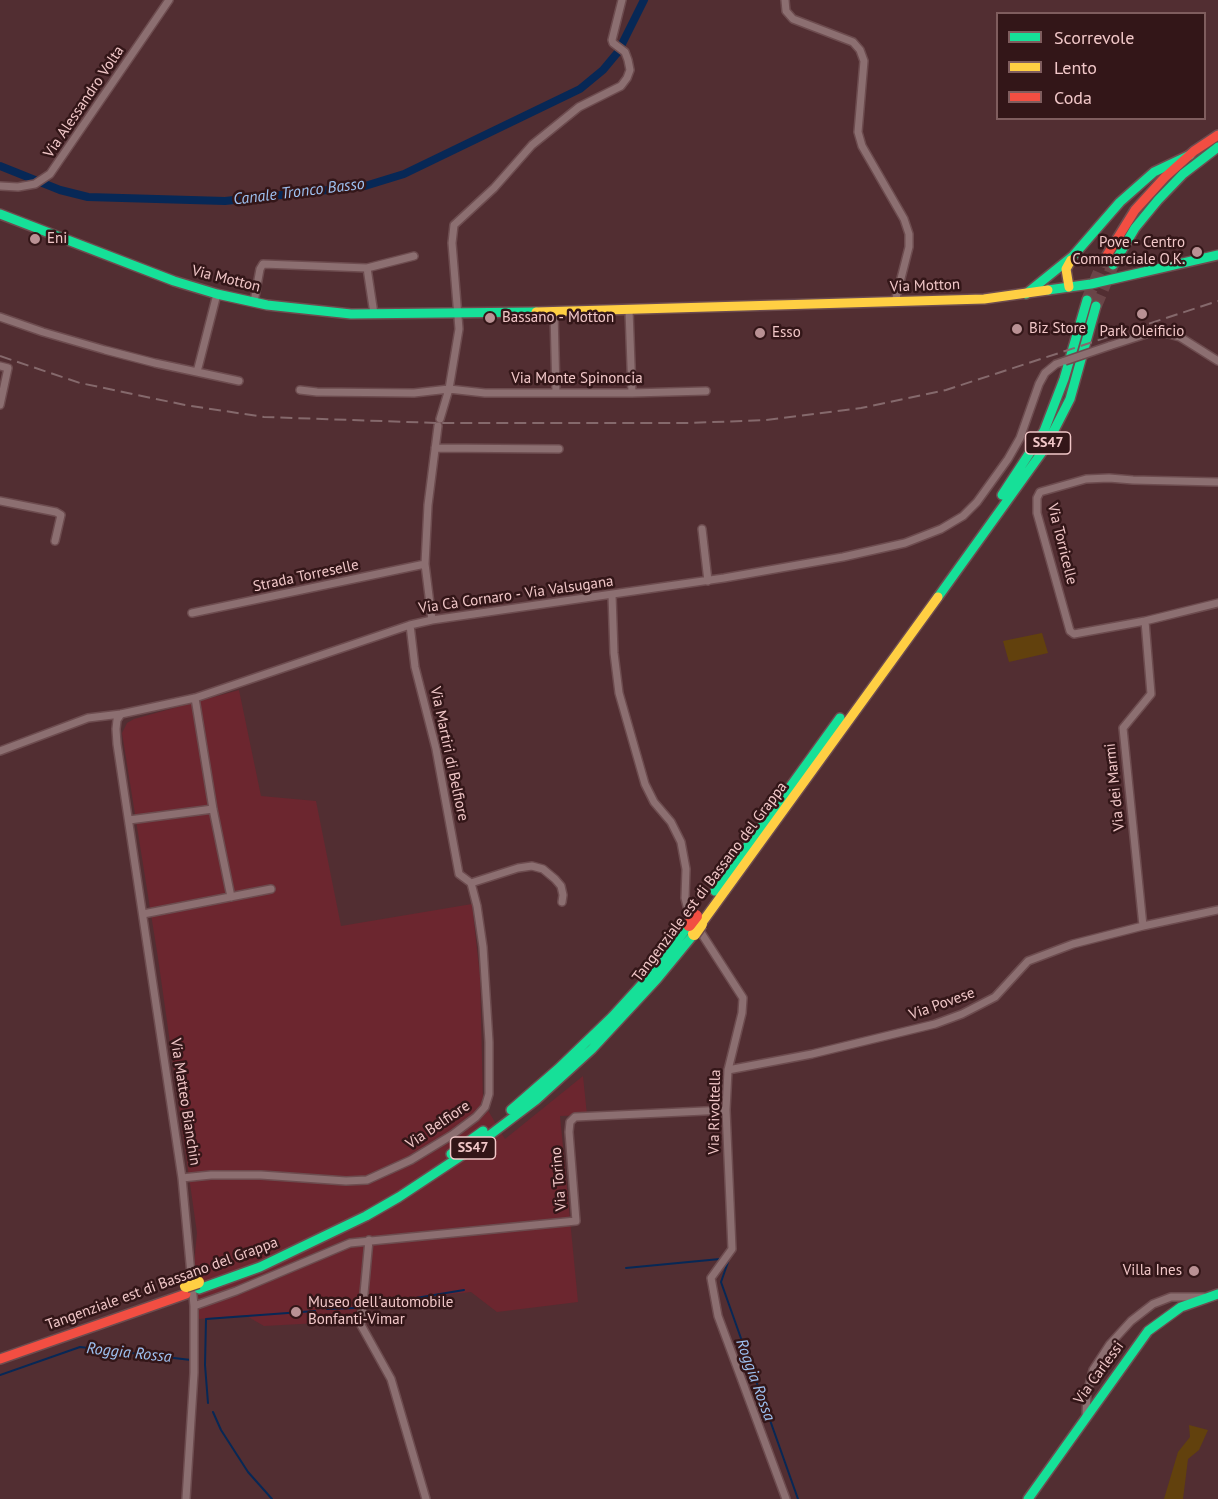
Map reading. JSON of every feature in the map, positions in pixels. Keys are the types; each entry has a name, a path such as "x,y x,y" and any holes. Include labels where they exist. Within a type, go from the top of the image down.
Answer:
{"main road":[{"path":"1218,126 1165,177 1135,210 1108,262 1158,200 1183,174 1218,147"},
{"path":"1026,294 1073,256 1120,202 1154,172 1192,153 1218,135"},
{"name":"Via Motton","path":"0,214 174,281 217,294 254,302 351,314 554,312 984,299 1069,287 1218,255"},
{"path":"1069,287 1066,269 1073,256"},
{"name":"Tangenziale est di Bassano del Grappa","path":"0,1352 260,1267 366,1216 470,1150 536,1100 592,1049 657,979 1045,448 1070,399 1091,303"},
{"name":"Tangenziale est di Bassano del Grappa","path":"0,1359 192,1288"},
{"name":"Via Carlessi","path":"1028,1499 1148,1331 1181,1307 1214,1296"}],"street":[{"name":"Via Alessandro Volta","path":"0,186 18,188 35,184 58,165 169,0"},
{"path":"432,620 425,564 428,505 439,423 449,389 459,329 452,230 454,225 494,188 532,145 579,107 621,86 630,70 625,52 612,40 622,0"},
{"path":"785,0 786,11 793,19 853,42 861,50 864,61 858,132 862,146 904,219 909,234 909,247 895,302"},
{"path":"254,302 260,269 264,264 367,268 414,256"},
{"path":"367,268 374,314"},
{"path":"197,372 217,294"},
{"path":"629,310 632,393"},
{"path":"554,312 556,393"},
{"path":"0,317 105,350 239,381"},
{"name":"Via Cà Cornaro - Via Valsugana","path":"0,752 88,718 121,714 195,698 410,625 708,581 843,557 905,543 941,529 963,516 977,502 1020,438 1038,384 1045,373 1056,364 1146,334 1161,332 1180,338 1218,361"},
{"path":"0,405 4,367"},
{"name":"Via Monte Spinoncia","path":"300,390 414,393 449,389 484,393 706,391"},
{"path":"435,448 559,449"},
{"name":"Via Torricelle","path":"1218,482 1086,479 1040,492 1036,498 1037,513 1070,631 1074,634 1145,621 1218,603"},
{"path":"0,501 61,514 55,541"},
{"path":"702,529 708,581"},
{"name":"Strada Torreselle","path":"192,614 425,564"},
{"name":"Via Rivoltella","path":"612,595 614,653 619,693 645,784 654,802 671,822 681,842 686,869 684,898 689,914 743,998 742,1012 728,1070 726,1110 732,1250 711,1278 718,1316 786,1499"},
{"name":"Via dei Marmi","path":"1143,926 1123,728 1151,694 1145,621"},
{"name":"Via Martiri di Belfiore","path":"410,625 415,667 436,749 459,874 471,883"},
{"path":"195,698 213,809 231,897"},
{"name":"Via Matteo Bianchin","path":"121,714 117,720 116,729 182,1178 194,1306 194,1374 186,1499"},
{"path":"129,820 213,809"},
{"path":"471,883 518,868 532,866 543,869 561,886 562,902"},
{"name":"Via Belfiore","path":"182,1178 261,1174 346,1181 368,1180 411,1160 476,1117 485,1107 489,1094 489,1042 483,947 471,883"},
{"path":"143,914 271,889"},
{"name":"Via Povese","path":"728,1070 812,1054 935,1024 962,1014 994,997 1029,961 1073,944 1218,910"},
{"name":"Via Torino","path":"194,1306 256,1283 350,1243 576,1221 569,1132 570,1122 575,1117 726,1110"},
{"path":"369,1240 361,1325 391,1378 426,1499"},
{"path":"1086,1417 1087,1394 1093,1370 1110,1344 1131,1321 1153,1304 1171,1297 1214,1296"}],"shaded area":[{"path":"1042,633 1048,653 1009,662 1003,641"},
{"path":"239,690 261,796 316,801 341,926 472,904 480,976 483,1102 505,1139 583,1076 587,1115 560,1116 578,1302 497,1312 471,1292 357,1305 356,1321 264,1326 245,1315 199,1319 194,1264 197,1233 158,958 122,733 127,723 134,719"},
{"path":"1189,1425 1208,1430 1199,1450 1188,1459 1183,1499 1164,1499 1178,1452 1190,1437"}],"waterway":[{"name":"Canale Tronco Basso","path":"0,166 60,190 88,197 225,201 365,186 404,174 580,89 603,70 618,52 644,0"},
{"name":"Roggia Rossa","path":"626,1268 720,1259"},
{"name":"Roggia Rossa","path":"728,1262 721,1282 798,1499"},
{"name":"Roggia Rossa","path":"368,1306 464,1290"},
{"name":"Roggia Rossa","path":"327,1309 355,1308"},
{"name":"Roggia Rossa","path":"208,1403 205,1365 206,1319 315,1311"},
{"name":"Roggia Rossa","path":"0,1375 80,1347 191,1360"},
{"path":"213,1412 221,1430 248,1472 272,1499"}],"tunnel":[{"path":"1087,300 1104,260"},
{"path":"1096,306 1113,265"}],"railway":[{"path":"0,356 80,383 185,405 264,417 439,423 690,423 766,420 861,408 946,390 1218,301"}],"traffic: fast":[{"path":"1113,265 1135,228 1158,200 1183,174 1218,147"},
{"path":"1026,294 1073,256 1120,202 1154,172 1190,155"},
{"path":"0,214 174,281 217,294 267,305 351,314 536,312"},
{"path":"1048,290 1091,284 1218,255"},
{"path":"1002,495 1044,431 1064,379 1087,300"},
{"path":"938,597 1045,448 1070,399 1096,306"},
{"path":"715,891 840,718"},
{"path":"511,1110 612,1017 654,971 689,925"},
{"path":"199,1289 260,1267 366,1216 470,1150 536,1100 592,1049 657,979 694,934"},
{"path":"451,1154 483,1131"},
{"path":"1028,1499 1148,1331 1181,1307 1218,1294"}],"traffic: slow":[{"path":"1069,287 1066,269 1071,260"},
{"path":"536,312 984,299 1048,290"},
{"path":"701,924 938,597"},
{"path":"694,934 701,924"},
{"path":"186,1286 198,1282"}],"traffic: jam":[{"path":"1104,260 1135,210 1165,177 1194,151 1218,135"},
{"path":"689,925 696,916"},
{"path":"0,1359 186,1294"}],"place":[{"name":"Eni","path":"35,239"},
{"name":"Pove - Centro Commerciale O.K.","path":"1197,252"},
{"name":"Park Oleificio","path":"1142,314"},
{"name":"Bassano - Motton","path":"490,318"},
{"name":"Biz Store","path":"1017,329"},
{"name":"Esso","path":"760,333"},
{"name":"Villa Ines","path":"1194,1271"},
{"name":"Museo dell'automobile Bonfanti-Vimar","path":"296,1312"}]}
